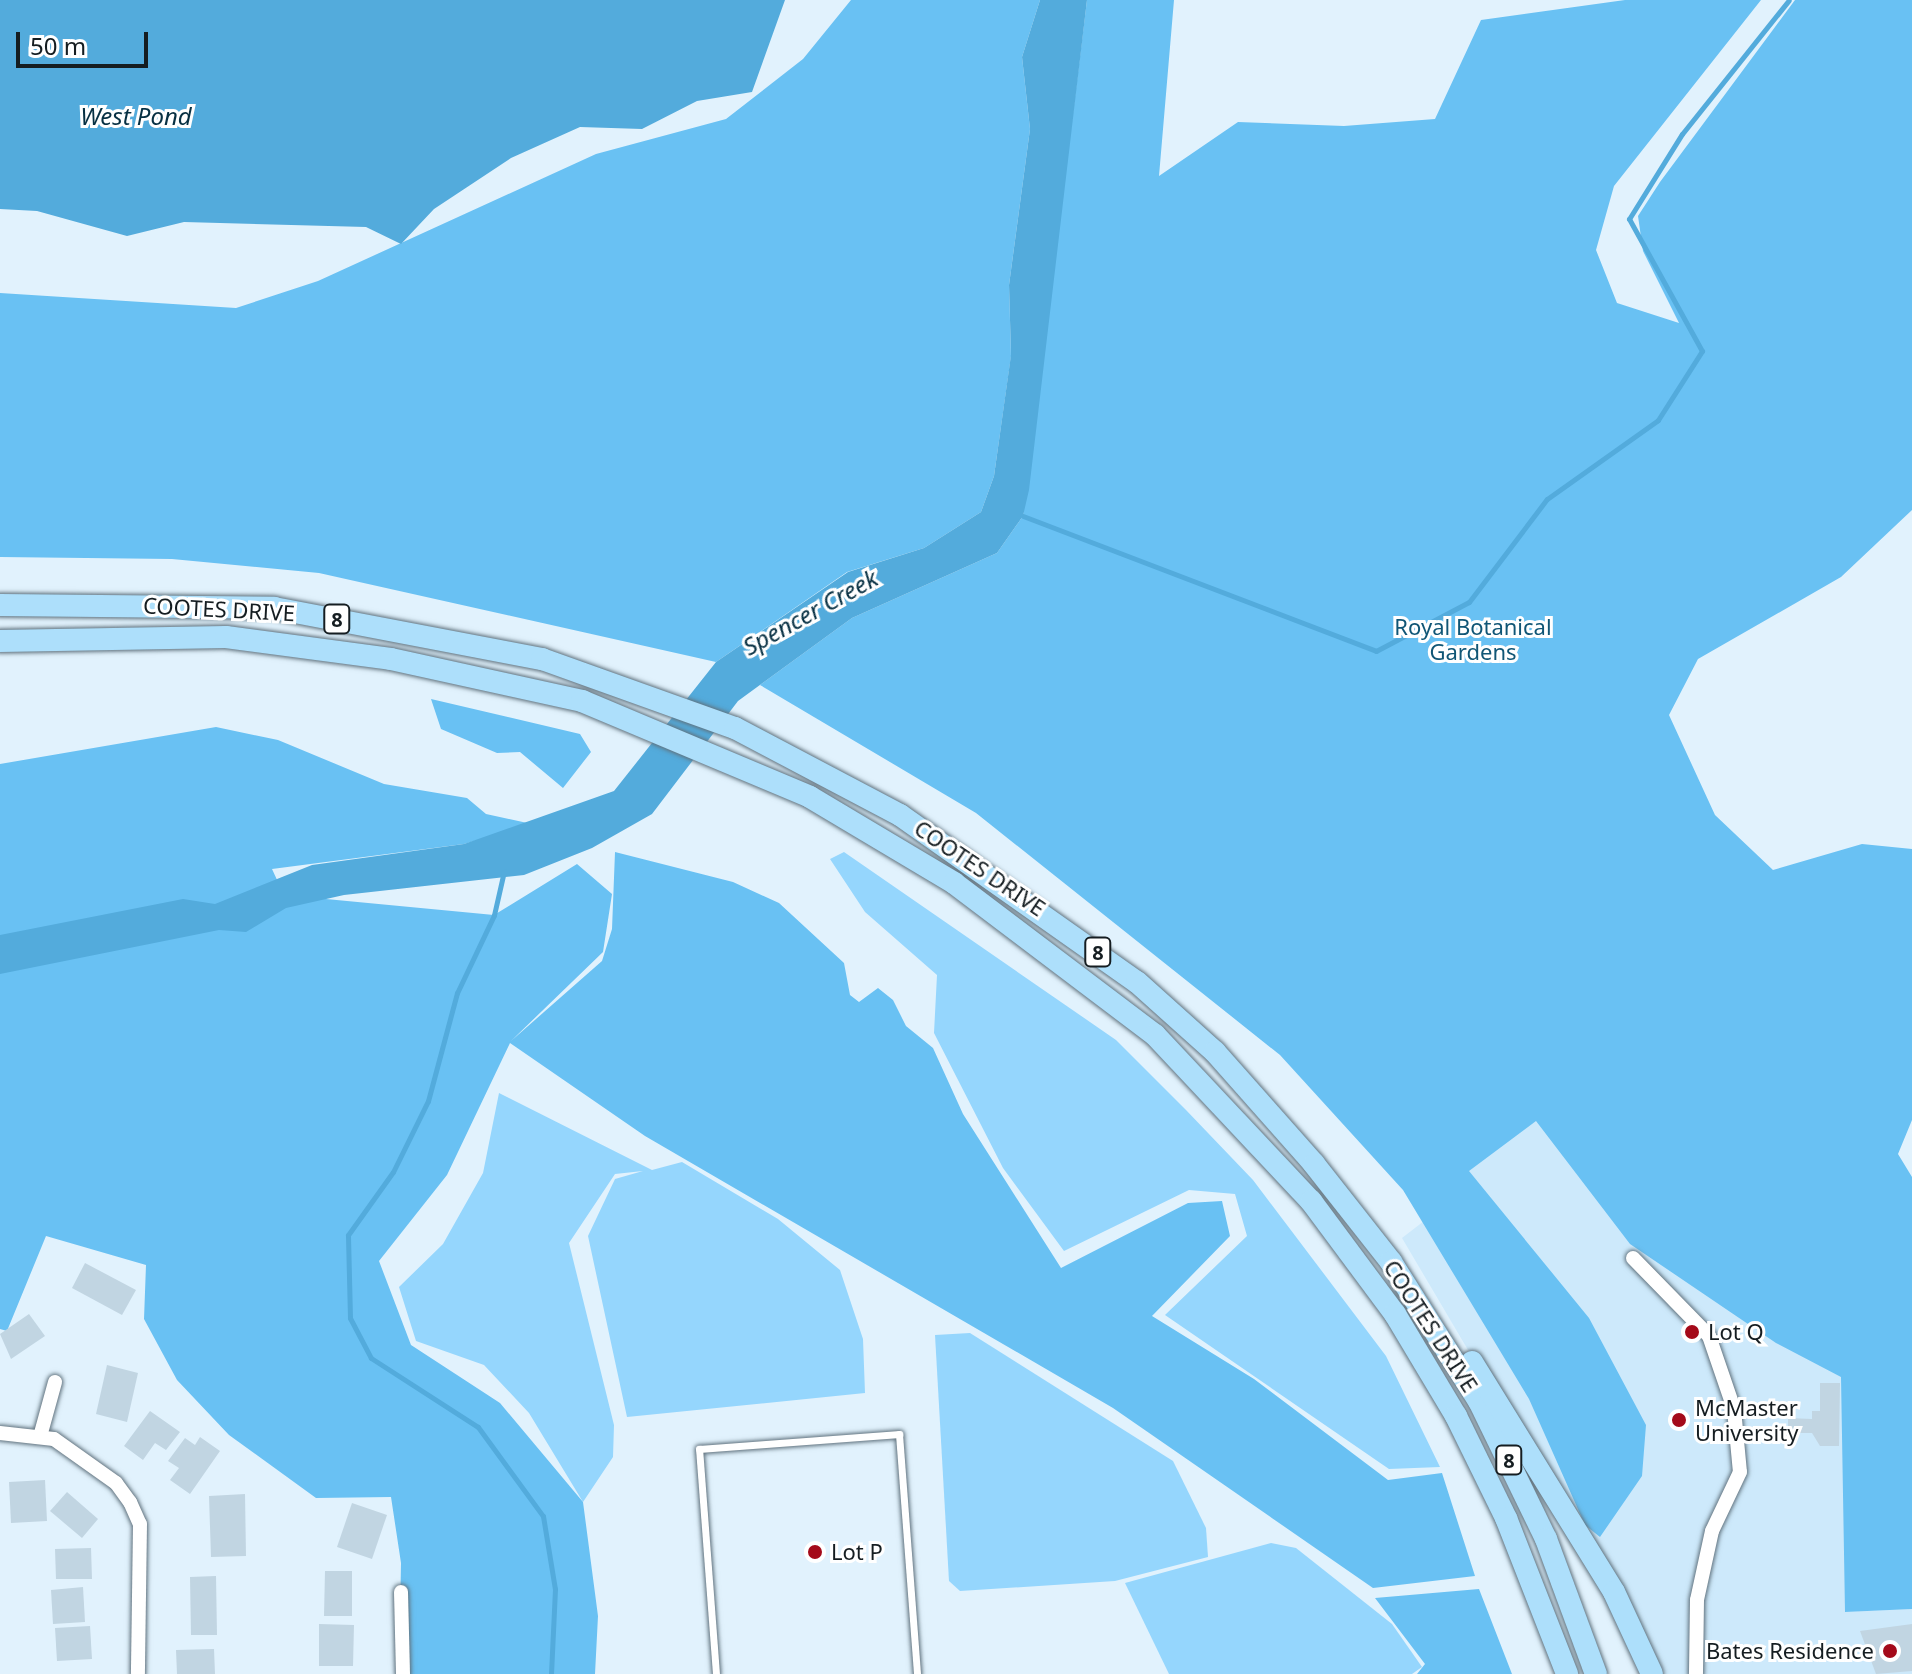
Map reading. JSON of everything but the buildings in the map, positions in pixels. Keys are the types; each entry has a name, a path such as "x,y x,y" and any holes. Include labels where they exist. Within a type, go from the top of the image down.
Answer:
{"main road":[{"name":"COOTES DRIVE","path":"0,605 274,608 542,659 735,728 900,815 1137,982 1215,1052 1391,1262 1516,1474 1596,1674"},
{"name":"COOTES DRIVE","path":"0,641 226,637 489,679 643,723 712,751 810,797 954,883 1079,971 1240,1119 1395,1314 1456,1416 1511,1530 1567,1674"},
{"path":"1391,1262 1429,1300 1482,1376 1614,1592 1652,1674"}],"street":[{"path":"1633,1258 1709,1336 1734,1409 1740,1472 1712,1531 1697,1600 1696,1674"},
{"path":"41,1433 55,1382"},
{"path":"0,1433 41,1433 116,1483 140,1524 138,1674"},
{"path":"401,1592 403,1674"}],"lane":[{"path":"716,1674 699,1449 899,1434 917,1674"}],"shaded area":[{"path":"844,852 1116,1040 1186,1110 1253,1180 1386,1356 1440,1467 1389,1469 1165,1315 1247,1236 1235,1194 1189,1190 1064,1251 1003,1168 934,1033 937,975 865,912 830,859"},
{"name":"McMaster University","path":"1571,1091 1842,1360 1846,1612 1912,1609 1912,1674 1659,1674 1402,1238 1437,1211 1466,1169"},
{"path":"499,1093 652,1170 682,1162 778,1219 840,1270 863,1339 865,1393 627,1417 588,1236 615,1179 643,1171 615,1174 569,1243 614,1425 613,1457 583,1502 529,1413 484,1365 416,1341 399,1287 443,1244 483,1173"},
{"path":"970,1333 1173,1461 1206,1528 1208,1557 1115,1581 960,1591 949,1581 935,1335"},
{"path":"1271,1543 1296,1548 1392,1624 1422,1667 1412,1674 1169,1674 1125,1583"}],"green space":[{"path":"851,0 1040,0 1022,57 1030,129 1009,285 1011,356 994,476 981,512 924,548 847,572 716,662 319,573 172,559 0,557 0,293 236,308 318,281 596,154 726,119 803,59"},
{"name":"Royal Botanical Gardens","path":"1087,0 1174,0 1159,176 1238,122 1344,126 1435,119 1481,20 1625,0 1761,0 1614,186 1596,250 1617,303 1679,323 1643,251 1638,216 1660,182 1795,0 1912,0 1912,510 1841,577 1698,659 1669,715 1715,815 1773,870 1862,844 1912,849 1912,1120 1898,1154 1912,1177 1912,1609 1845,1612 1841,1377 1776,1343 1630,1244 1536,1121 1469,1171 1589,1318 1646,1425 1642,1476 1600,1537 1585,1525 1529,1399 1403,1190 1280,1055 976,813 760,685 852,618 997,553 1023,516"},
{"path":"431,699 580,734 591,752 563,788 520,752 497,753 441,729"},
{"path":"216,727 278,740 384,784 467,798 486,814 532,824 464,844 272,869 284,895 494,915 577,864 612,894 603,952 511,1041 602,961 612,929 615,852 733,882 779,903 844,963 850,995 859,1002 878,988 893,1000 906,1026 933,1048 963,1114 1061,1268 1188,1203 1222,1201 1230,1236 1152,1316 1254,1379 1388,1480 1442,1473 1475,1576 1373,1588 1113,1408 645,1136 510,1043 447,1175 379,1261 411,1345 500,1403 583,1502 598,1616 595,1674 399,1674 401,1563 391,1497 316,1498 229,1435 177,1380 144,1319 146,1265 46,1236 7,1331 0,1329 0,764"},
{"path":"1479,1589 1512,1674 1417,1674 1425,1664 1375,1598"}],"water":[{"name":"West Pond","path":"0,0 785,0 752,92 697,101 642,129 580,127 511,158 434,209 401,244 366,227 184,222 127,236 37,211 0,209"},
{"name":"Spencer Creek","path":"1040,0 1087,0 1029,490 1023,516 997,553 852,618 738,701 652,814 592,848 524,875 344,895 286,908 246,932 219,930 0,974 0,935 183,899 215,904 312,865 464,844 614,791 716,662 848,572 924,548 981,512 994,476 1011,355 1009,285 1030,129 1022,57"}],"waterway":[{"path":"1023,516 1376,651 1469,602 1547,499 1658,420 1702,351 1629,219 1682,134 1789,0"},
{"path":"350,1318 348,1235 393,1172 428,1101 457,993 494,915 504,871"},
{"path":"350,1318 371,1358 478,1427 543,1516 555,1589 551,1674"}],"place":[{"name":"Lot Q","path":"1692,1332"},
{"name":"McMaster University","path":"1679,1420"},
{"name":"Lot P","path":"815,1552"},
{"name":"Bates Residence","path":"1890,1651"}]}
